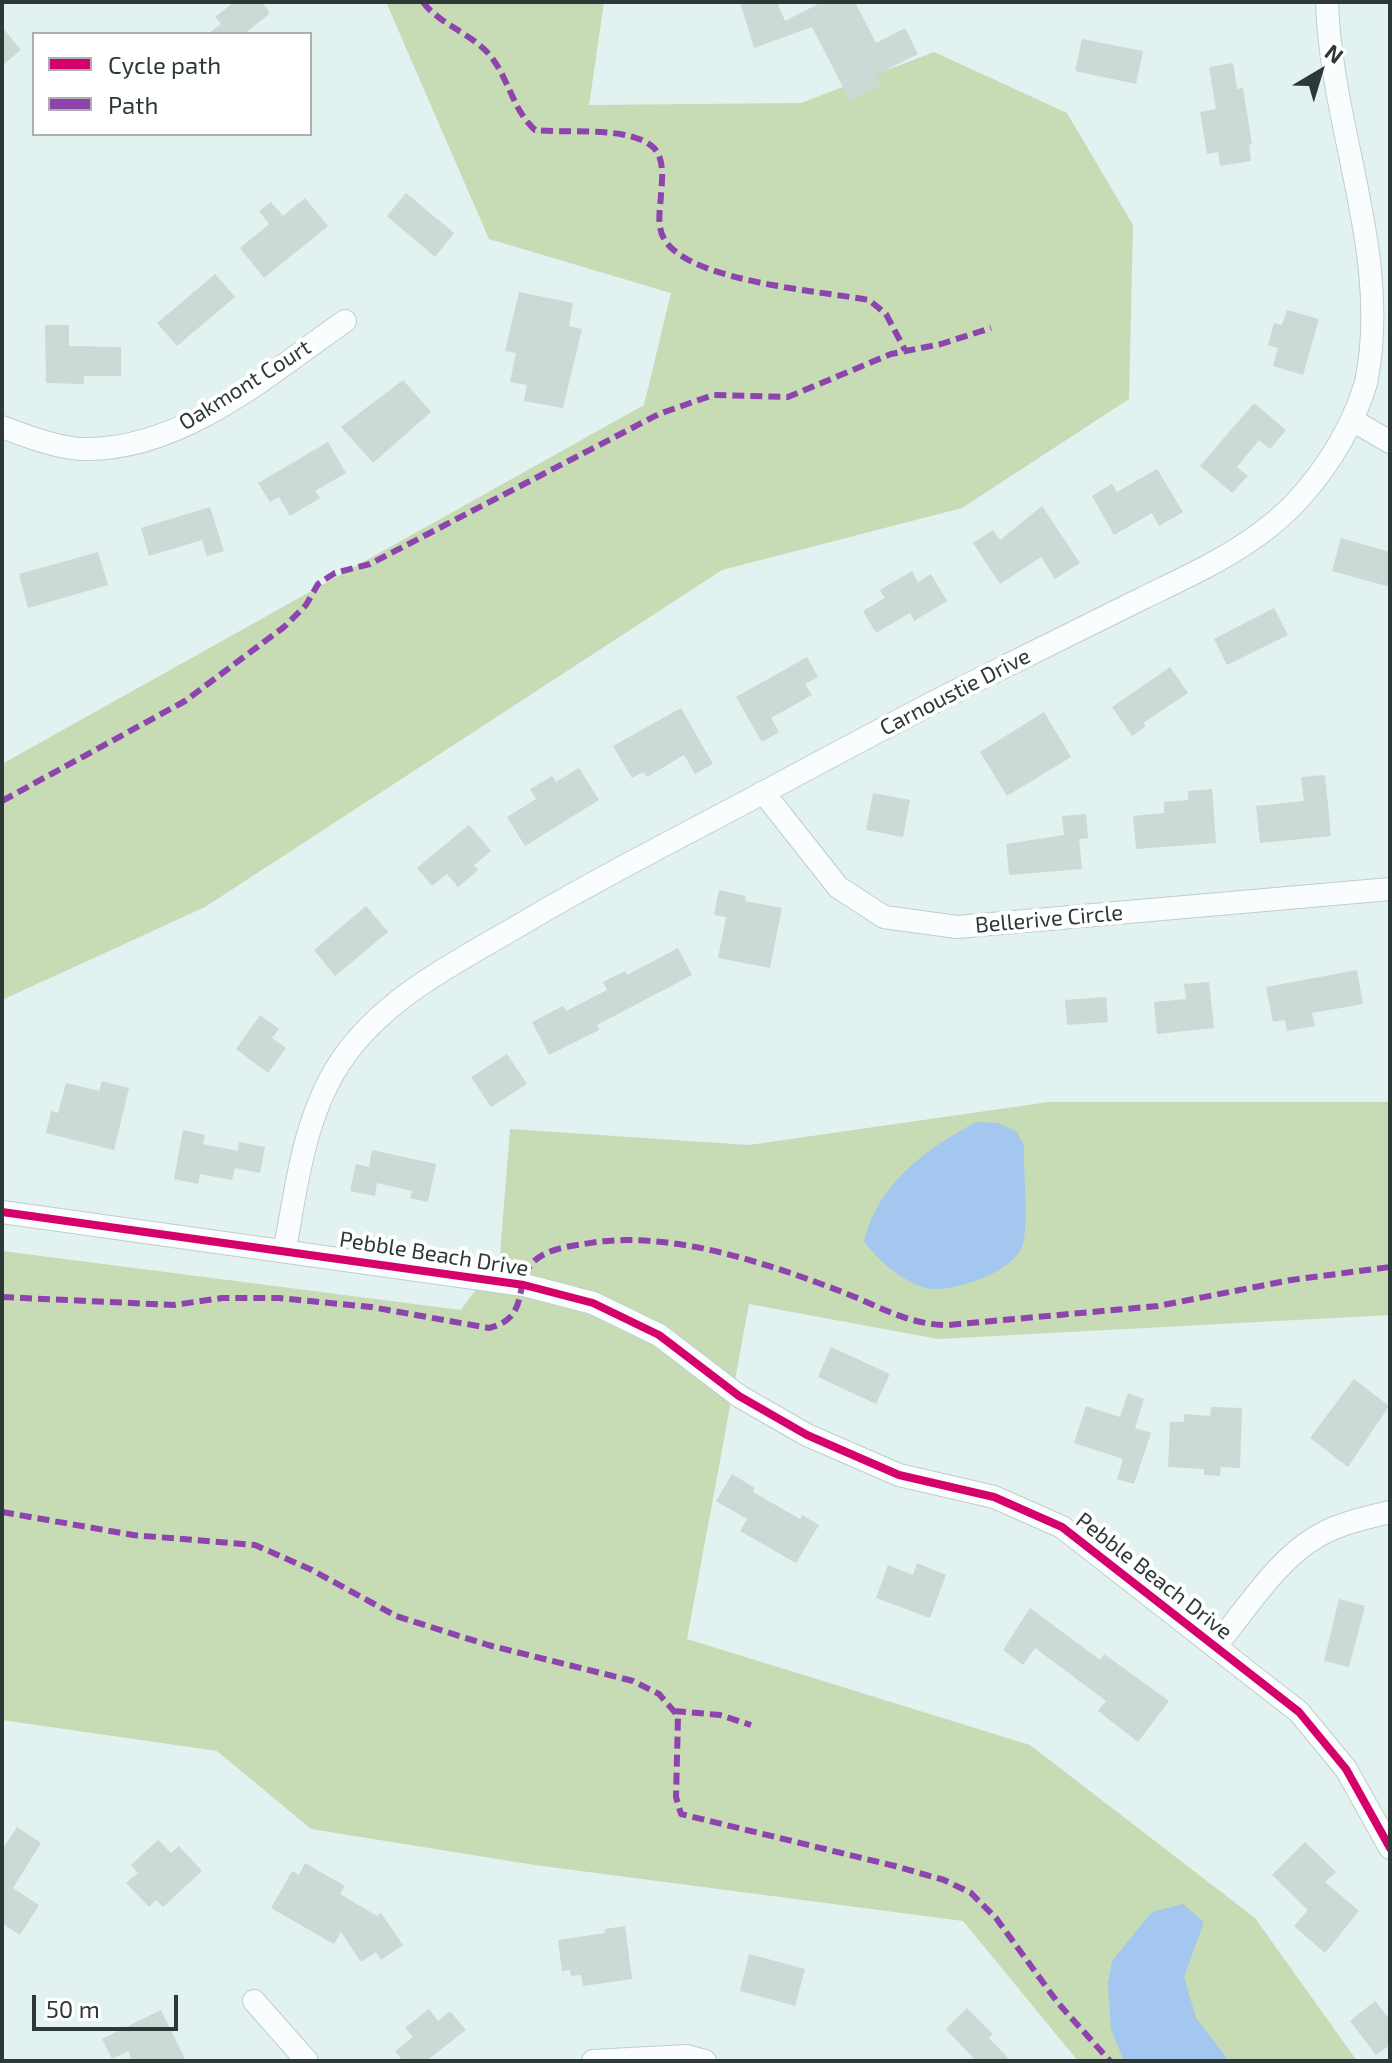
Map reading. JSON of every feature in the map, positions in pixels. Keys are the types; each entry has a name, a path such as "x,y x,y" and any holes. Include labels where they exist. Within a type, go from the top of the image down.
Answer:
{"street":[{"name":"Carnoustie Drive","path":"285,1249 296,1184 320,1099 340,1062 376,1022 420,984 564,898 763,792 930,704 1210,565 1261,533 1287,511 1309,486 1352,420 1374,348 1379,293 1371,239 1328,43 1327,2"},
{"name":"Oakmont Court","path":"2,427 83,450 141,443 194,420 345,321"},
{"path":"1352,420 1390,442"},
{"name":"Bellerive Circle","path":"763,792 838,887 884,917 957,927 1390,889"},
{"name":"Pebble Beach Drive","path":"2,1212 285,1249 524,1285 593,1303 659,1335 739,1396 807,1435 899,1475 994,1497 1062,1527 1299,1712 1346,1769 1390,1848"},
{"path":"1215,1647 1275,1574 1317,1536 1390,1512"},
{"path":"254,2001 307,2061"},
{"path":"593,2061 687,2056 705,2061"}],"green space":[{"path":"386,2 604,2 589,105 801,103 934,52 1067,113 1133,225 1129,399 962,508 722,570 205,907 2,1000 2,764 644,405 671,293 489,239"},
{"path":"1049,1102 1390,1102 1390,1315 938,1339 749,1304 687,1639 1030,1745 1255,1918 1357,2061 1078,2061 963,1921 535,1865 311,1829 217,1751 2,1720 2,1251 461,1310 500,1256 510,1129 749,1145"}],"water":[{"path":"976,1122 998,1123 1017,1132 1024,1145 1026,1210 1023,1244 1008,1264 979,1279 947,1288 922,1287 890,1268 864,1241 881,1201 906,1170 939,1144"},
{"path":"1183,1904 1204,1922 1184,1977 1196,2018 1229,2061 1124,2061 1111,2029 1108,1984 1112,1961 1152,1912"}],"building":[{"path":"234,2 262,2 270,13 246,32 211,32 221,24 215,17"},
{"path":"740,2 777,2 785,21 822,2 855,2 876,43 905,28 918,54 876,75 881,85 850,101 812,27 754,48"},
{"path":"2,27 21,50 2,66"},
{"path":"1082,39 1143,51 1136,84 1075,71"},
{"path":"1233,63 1237,89 1243,88 1252,144 1249,145 1251,161 1220,166 1218,152 1207,154 1200,112 1216,109 1209,67"},
{"path":"406,193 454,233 435,257 387,216"},
{"path":"305,198 328,226 264,278 240,248 269,224 259,211 271,202 283,216"},
{"path":"215,274 235,297 177,346 157,323"},
{"path":"519,292 573,303 569,326 582,329 563,408 524,401 527,385 510,382 516,353 505,351"},
{"path":"1287,310 1319,319 1303,375 1273,366 1278,348 1268,345 1274,323 1282,325"},
{"path":"45,325 69,325 69,346 121,347 121,376 84,376 84,384 46,383"},
{"path":"403,380 431,412 373,463 341,427"},
{"path":"1254,403 1286,430 1270,449 1259,440 1237,467 1248,476 1232,493 1200,466"},
{"path":"328,442 346,473 315,491 320,498 290,516 279,497 270,502 258,483"},
{"path":"1157,469 1183,512 1159,526 1152,513 1114,535 1092,496 1112,484 1117,492"},
{"path":"1042,506 1080,563 1055,579 1041,557 1000,584 973,543 993,530 1000,540"},
{"path":"210,507 224,551 207,556 202,540 149,556 141,528"},
{"path":"1341,538 1390,552 1390,587 1332,571"},
{"path":"98,552 108,585 28,608 19,574"},
{"path":"912,571 918,582 931,574 947,601 914,621 910,613 876,633 863,611 885,598 880,590"},
{"path":"1274,608 1288,635 1227,665 1214,639"},
{"path":"807,657 818,677 805,684 812,695 771,718 779,732 762,742 736,697"},
{"path":"1170,667 1188,693 1143,723 1146,726 1132,736 1112,707"},
{"path":"681,708 713,764 695,774 684,755 647,777 643,772 632,778 613,746"},
{"path":"1044,712 1071,757 1007,796 980,752"},
{"path":"579,768 599,800 525,846 507,817 536,799 530,789 552,776 556,782"},
{"path":"1325,775 1331,836 1260,843 1256,806 1304,801 1301,777"},
{"path":"1212,789 1216,843 1136,849 1133,816 1164,813 1164,802 1188,800 1188,791"},
{"path":"873,793 910,800 903,837 866,830"},
{"path":"1086,814 1088,838 1079,839 1082,869 1009,875 1006,844 1064,835 1062,816"},
{"path":"469,825 491,851 474,865 478,870 458,887 447,874 432,886 417,868"},
{"path":"719,890 746,896 745,901 782,908 770,968 718,958 726,917 714,915"},
{"path":"366,906 388,932 335,976 314,950"},
{"path":"678,948 692,975 597,1025 599,1030 549,1055 532,1022 563,1006 566,1011 607,990 603,982 625,971 627,975"},
{"path":"1357,970 1363,1004 1312,1013 1315,1026 1287,1031 1285,1020 1273,1022 1266,987"},
{"path":"1209,982 1214,1028 1157,1034 1154,1002 1186,999 1184,984"},
{"path":"1106,997 1108,1022 1067,1025 1065,1000"},
{"path":"260,1015 279,1029 272,1038 286,1048 268,1073 236,1049"},
{"path":"507,1054 527,1084 491,1107 471,1077"},
{"path":"102,1081 129,1088 114,1150 46,1133 51,1111 58,1113 66,1083 99,1091"},
{"path":"183,1130 205,1135 203,1144 238,1151 239,1142 265,1147 260,1173 235,1168 232,1180 200,1174 198,1184 174,1179"},
{"path":"372,1150 436,1164 428,1202 410,1198 412,1191 377,1183 375,1196 350,1191 356,1164 369,1167"},
{"path":"831,1347 890,1374 876,1404 818,1377"},
{"path":"1354,1379 1389,1406 1348,1467 1310,1438"},
{"path":"1128,1393 1144,1399 1135,1428 1151,1433 1134,1484 1117,1479 1123,1459 1074,1443 1086,1406 1120,1417"},
{"path":"1211,1407 1242,1408 1240,1468 1221,1467 1220,1476 1204,1475 1204,1469 1168,1467 1170,1422 1184,1422 1184,1414 1210,1416"},
{"path":"732,1474 755,1488 753,1492 800,1519 802,1515 819,1525 796,1563 740,1531 747,1519 716,1501"},
{"path":"917,1563 946,1575 930,1618 876,1598 888,1565 913,1575"},
{"path":"1339,1599 1365,1606 1349,1667 1324,1661"},
{"path":"1030,1608 1100,1660 1104,1654 1169,1701 1138,1742 1098,1711 1106,1701 1035,1648 1023,1665 1003,1650"},
{"path":"17,1827 41,1843 13,1888 39,1905 20,1935 2,1923 2,1850"},
{"path":"158,1840 171,1853 179,1846 202,1871 163,1907 156,1900 149,1907 126,1883 138,1873 131,1865"},
{"path":"1305,1842 1336,1872 1325,1882 1359,1911 1325,1953 1294,1926 1308,1910 1272,1875"},
{"path":"305,1863 345,1886 340,1894 377,1916 381,1913 403,1945 381,1960 376,1952 361,1962 341,1932 334,1944 271,1908 292,1871 299,1875"},
{"path":"625,1926 632,1979 583,1986 581,1975 571,1976 570,1970 562,1971 558,1940 605,1933 605,1929"},
{"path":"749,1954 805,1969 795,2006 740,1991"},
{"path":"1375,2001 1390,2020 1390,2045 1376,2055 1350,2021"},
{"path":"967,2008 993,2034 989,2038 1011,2061 976,2061 946,2029"},
{"path":"429,2009 438,2021 450,2011 466,2030 426,2061 403,2061 395,2051 413,2037 405,2028"},
{"path":"161,2010 186,2061 132,2061 128,2051 112,2059 102,2039"}],"marked path":[{"path":"423,2 437,16 487,52 520,112 535,130 614,133 630,136 654,148 662,170 661,231 666,242 681,256 730,276 869,300 886,314 905,350"},
{"path":"2,801 185,701 284,627 306,605 318,584 335,573 370,564 659,414 713,395 788,397 891,354 941,344 991,328"},
{"path":"2,1297 174,1305 222,1298 279,1298 371,1307 489,1328 503,1323 512,1315 525,1276 538,1258 560,1248 616,1240 683,1245 717,1252 816,1282 908,1319 948,1325 1158,1306 1291,1280 1390,1267"},
{"path":"2,1512 133,1535 255,1545 312,1570 396,1616 488,1645 633,1681 659,1694 678,1716 676,1797 681,1814 895,1866 944,1880 971,1893 996,1918 1058,2003 1110,2061"},
{"path":"674,1711 720,1715 751,1725"}],"cycle path":[{"path":"2,1212 524,1285 593,1303 659,1335 739,1396 807,1435 899,1475 994,1497 1062,1527 1299,1712 1346,1769 1390,1848"}]}
